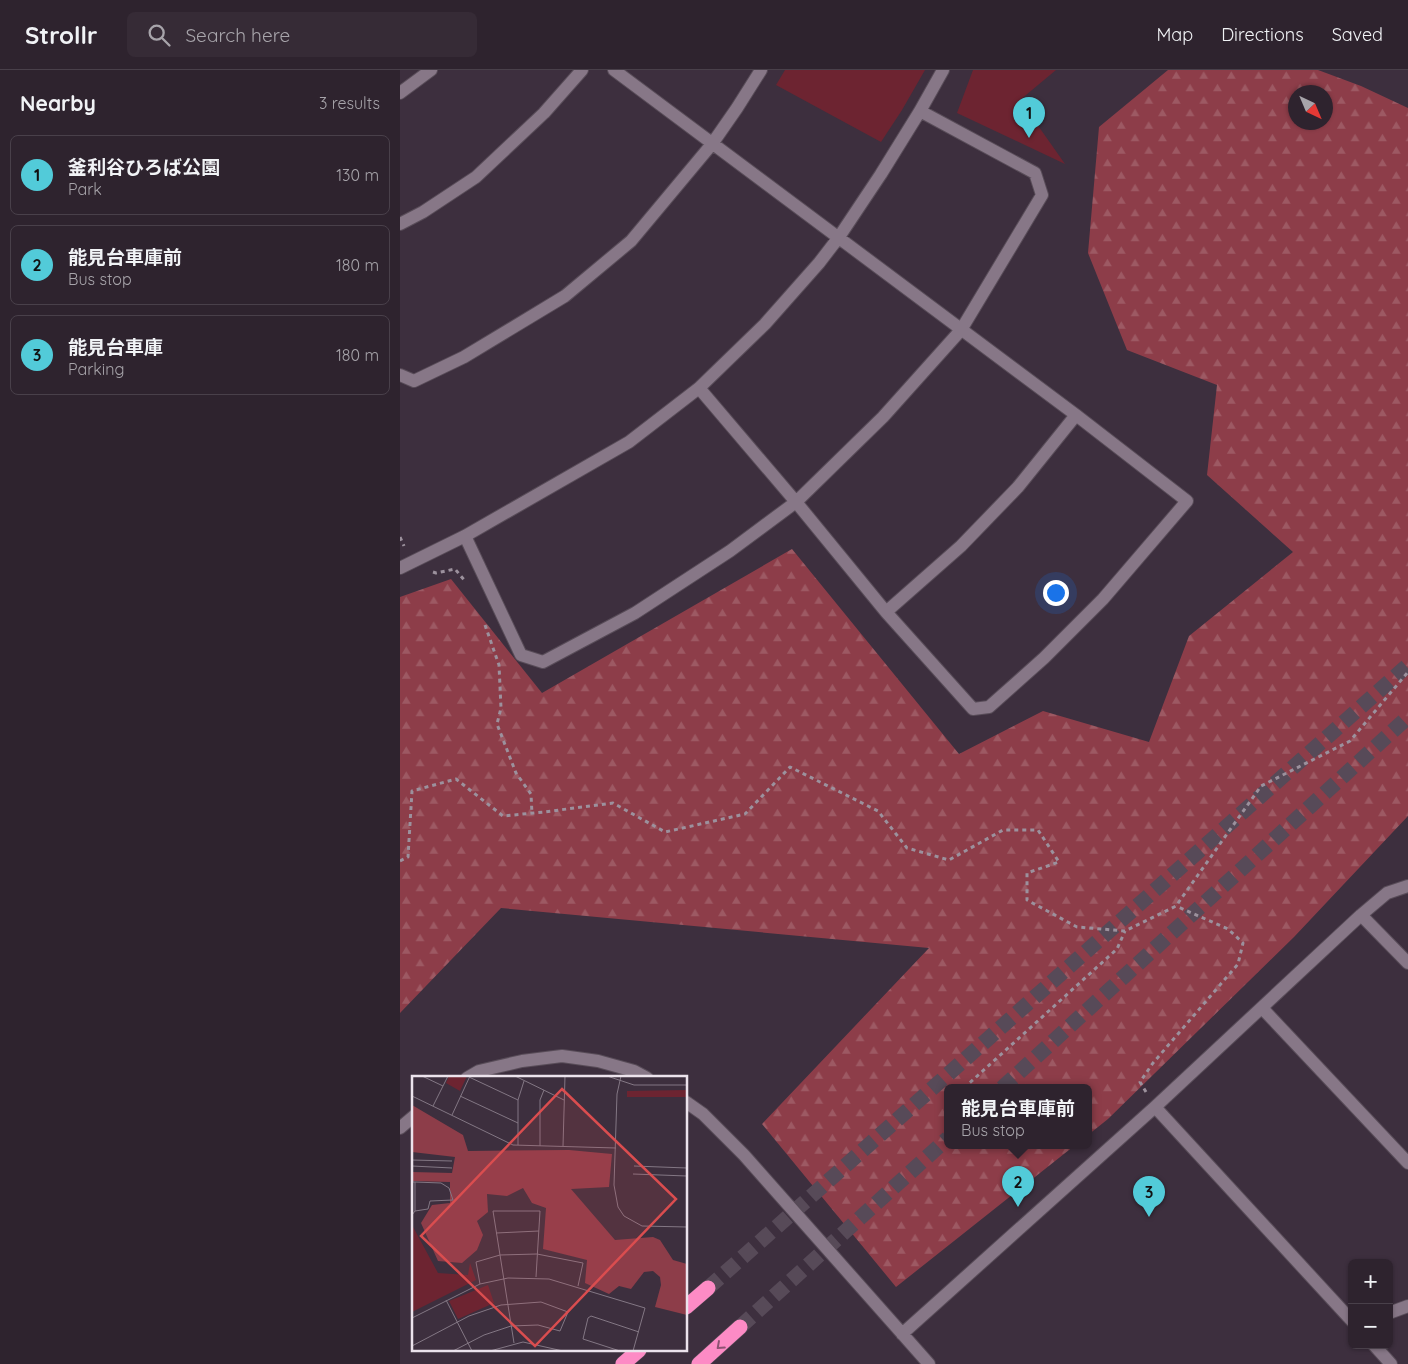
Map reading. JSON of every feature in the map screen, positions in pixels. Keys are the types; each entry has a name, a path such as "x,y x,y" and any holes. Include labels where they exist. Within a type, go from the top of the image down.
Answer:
{"highway":[{"path":"688,1306 708,1288"},
{"path":"699,1364 740,1327"},
{"path":"623,1364 637,1352"}],"street":[{"path":"400,93 431,70"},
{"path":"400,224 423,212 476,177 544,112 582,70"},
{"path":"614,70 1187,500 1103,599 1044,658 989,707 973,709 886,612 700,388"},
{"path":"400,374 414,381 464,357 565,296 631,241 712,144 761,70"},
{"path":"400,568 465,536 629,442 700,388 765,324 819,263 839,237 881,174 942,70"},
{"path":"465,536 521,655 543,662 635,613 730,550 796,502 883,417 961,330 1042,195 1035,173 920,110"},
{"path":"886,612 961,546 1018,487 1076,415"},
{"path":"902,1334 1156,1107 1361,915 1387,893 1408,886"},
{"path":"1361,915 1408,962"},
{"path":"1262,1008 1408,1163"},
{"path":"470,1076 479,1071 562,1056 598,1061 634,1071 643,1076"},
{"path":"688,1103 703,1114 744,1155 929,1364"},
{"path":"1156,1107 1348,1317"},
{"path":"400,1128 412,1118"},
{"path":"1393,1312 1408,1306"},
{"path":"1378,1349 1392,1364"}],"path":[{"path":"412,562 425,570 436,573 455,569 468,585"},
{"path":"482,617 499,665 501,708 497,724 516,773 531,794 532,814"},
{"path":"400,862 408,857 412,791 456,779 504,816 613,803 665,832 745,814 790,767 878,811 907,848 949,860 1003,830 1038,830 1059,862 1027,873 1027,900 1077,927 1124,931 1176,906 1262,786 1350,742 1408,672"},
{"path":"1156,1107 1140,1082 1153,1063 1238,964 1243,943 1228,929 1176,906"},
{"path":"968,1084 1117,949 1124,931"}],"shaded area":[{"path":"785,70 925,70 881,142 776,85"},
{"path":"973,70 1056,70 1020,100 1065,164 957,113"}],"green space":[{"path":"1168,70 1318,70 1361,86 1408,108 1408,816 1294,937 1108,1119 1092,1132 1092,1084 944,1084 944,1149 1070,1149 896,1287 762,1124 929,948 501,908 400,1013 400,597 451,579 542,693 792,549 959,754 1043,711 1149,742 1189,636 1293,552 1207,475 1217,385 1127,350 1088,253 1099,127"}],"tunnel":[{"path":"708,1288 1408,665"},
{"path":"1006,1084 1408,717"},
{"path":"740,1327 944,1142"}],"place":[{"name":"釜利谷ひろば公園","path":"1029,138"},
{"name":"能見台車庫前","path":"1018,1207"},
{"name":"能見台車庫","path":"1149,1217"}]}
